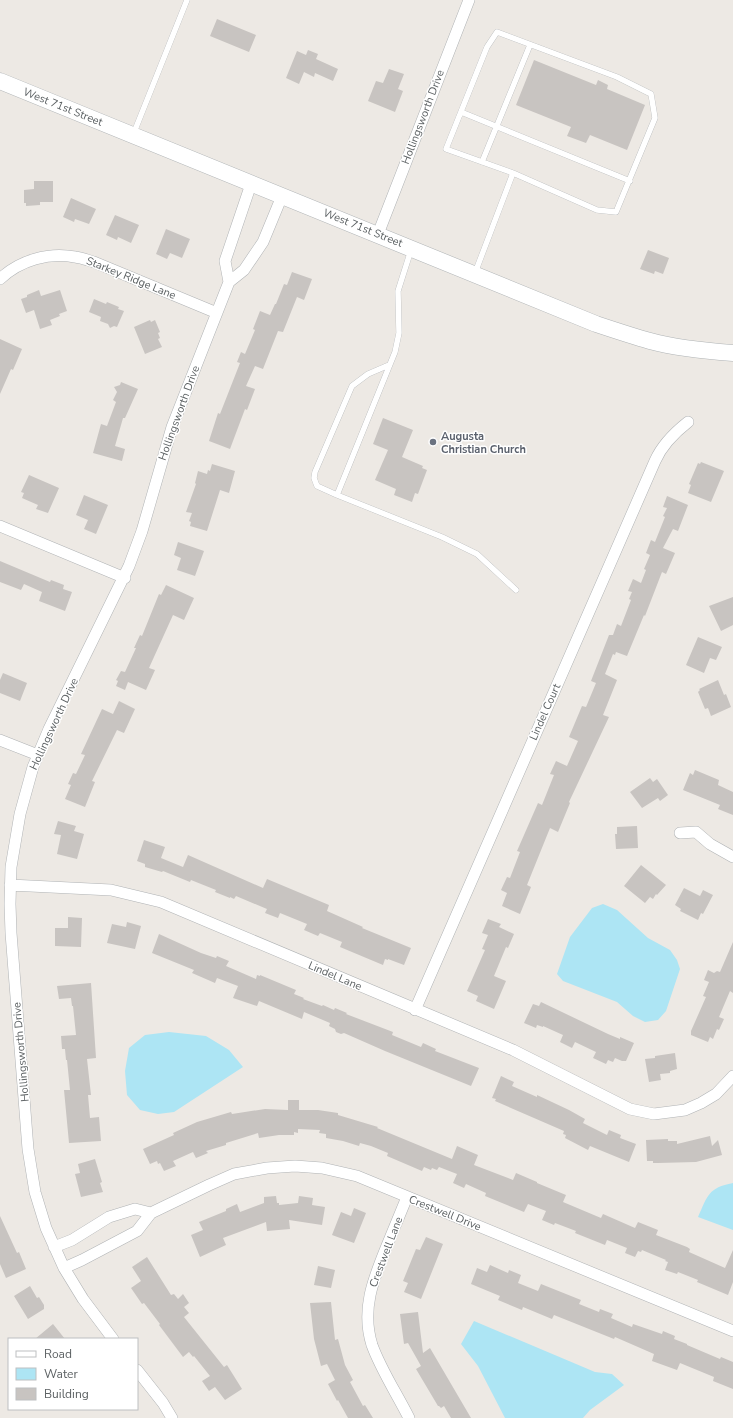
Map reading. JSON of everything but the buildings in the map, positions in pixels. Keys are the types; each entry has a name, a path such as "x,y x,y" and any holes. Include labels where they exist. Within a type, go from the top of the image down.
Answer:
{"main road":[{"name":"West 71st Street","path":"0,81 251,184 475,273 596,324 624,334 659,343 706,351 733,353"}],"street":[{"name":"Hollingsworth Drive","path":"378,234 469,0"},
{"path":"230,282 225,261 251,184"},
{"name":"Hollingsworth Drive","path":"112,1338 83,1299 64,1268 54,1248 37,1198 30,1161 11,933 10,885 14,849 20,814 38,755 49,729 125,578 142,531 172,427 217,313 230,282 244,270 263,242 282,196"},
{"name":"Starkey Ridge Lane","path":"0,279 9,271 38,258 54,255 74,256 94,262 217,313"},
{"name":"Lindel Court","path":"415,1010 655,461 668,440 688,422"},
{"path":"0,526 125,578"},
{"path":"0,740 38,755"},
{"path":"680,833 696,832 710,844 733,857"},
{"name":"Lindel Lane","path":"10,885 111,890 148,898 513,1050 624,1106 648,1113 678,1112 695,1106 716,1094 733,1076"},
{"name":"Crestwell Drive","path":"64,1268 136,1231 151,1213 229,1176 260,1168 281,1166 315,1167 357,1176 733,1331"},
{"name":"Crestwell Lane","path":"407,1197 374,1279 369,1296 368,1316 369,1330 377,1358 409,1418"},
{"path":"54,1248 72,1240 109,1217 135,1209 151,1213"},
{"path":"138,1371 163,1403 172,1418"}],"lane":[{"path":"133,135 187,0"},
{"path":"497,32 530,44 616,77 651,94 656,118 616,212 596,210 513,173 446,149 487,47 497,32"},
{"path":"482,162 530,44"},
{"path":"461,112 630,181"},
{"path":"475,273 513,173"},
{"path":"337,496 395,352 399,333 398,291 412,248"},
{"path":"389,365 368,374 352,386 315,472 314,478 317,486 337,496 442,537 477,554 516,590"}],"water":[{"path":"603,904 617,910 648,938 670,950 677,960 680,969 666,1011 658,1020 645,1022 633,1016 617,1002 563,981 557,974 570,937 592,908"},
{"path":"169,1032 206,1036 229,1050 243,1067 174,1112 158,1114 140,1110 127,1095 125,1071 129,1048 145,1035"},
{"path":"733,1183 733,1230 698,1217 704,1203 714,1190 718,1187"},
{"path":"474,1321 595,1372 612,1374 624,1385 590,1410 583,1418 505,1418 478,1366 461,1344"}],"place":[{"name":"Augusta Christian Church","path":"433,442"}]}
